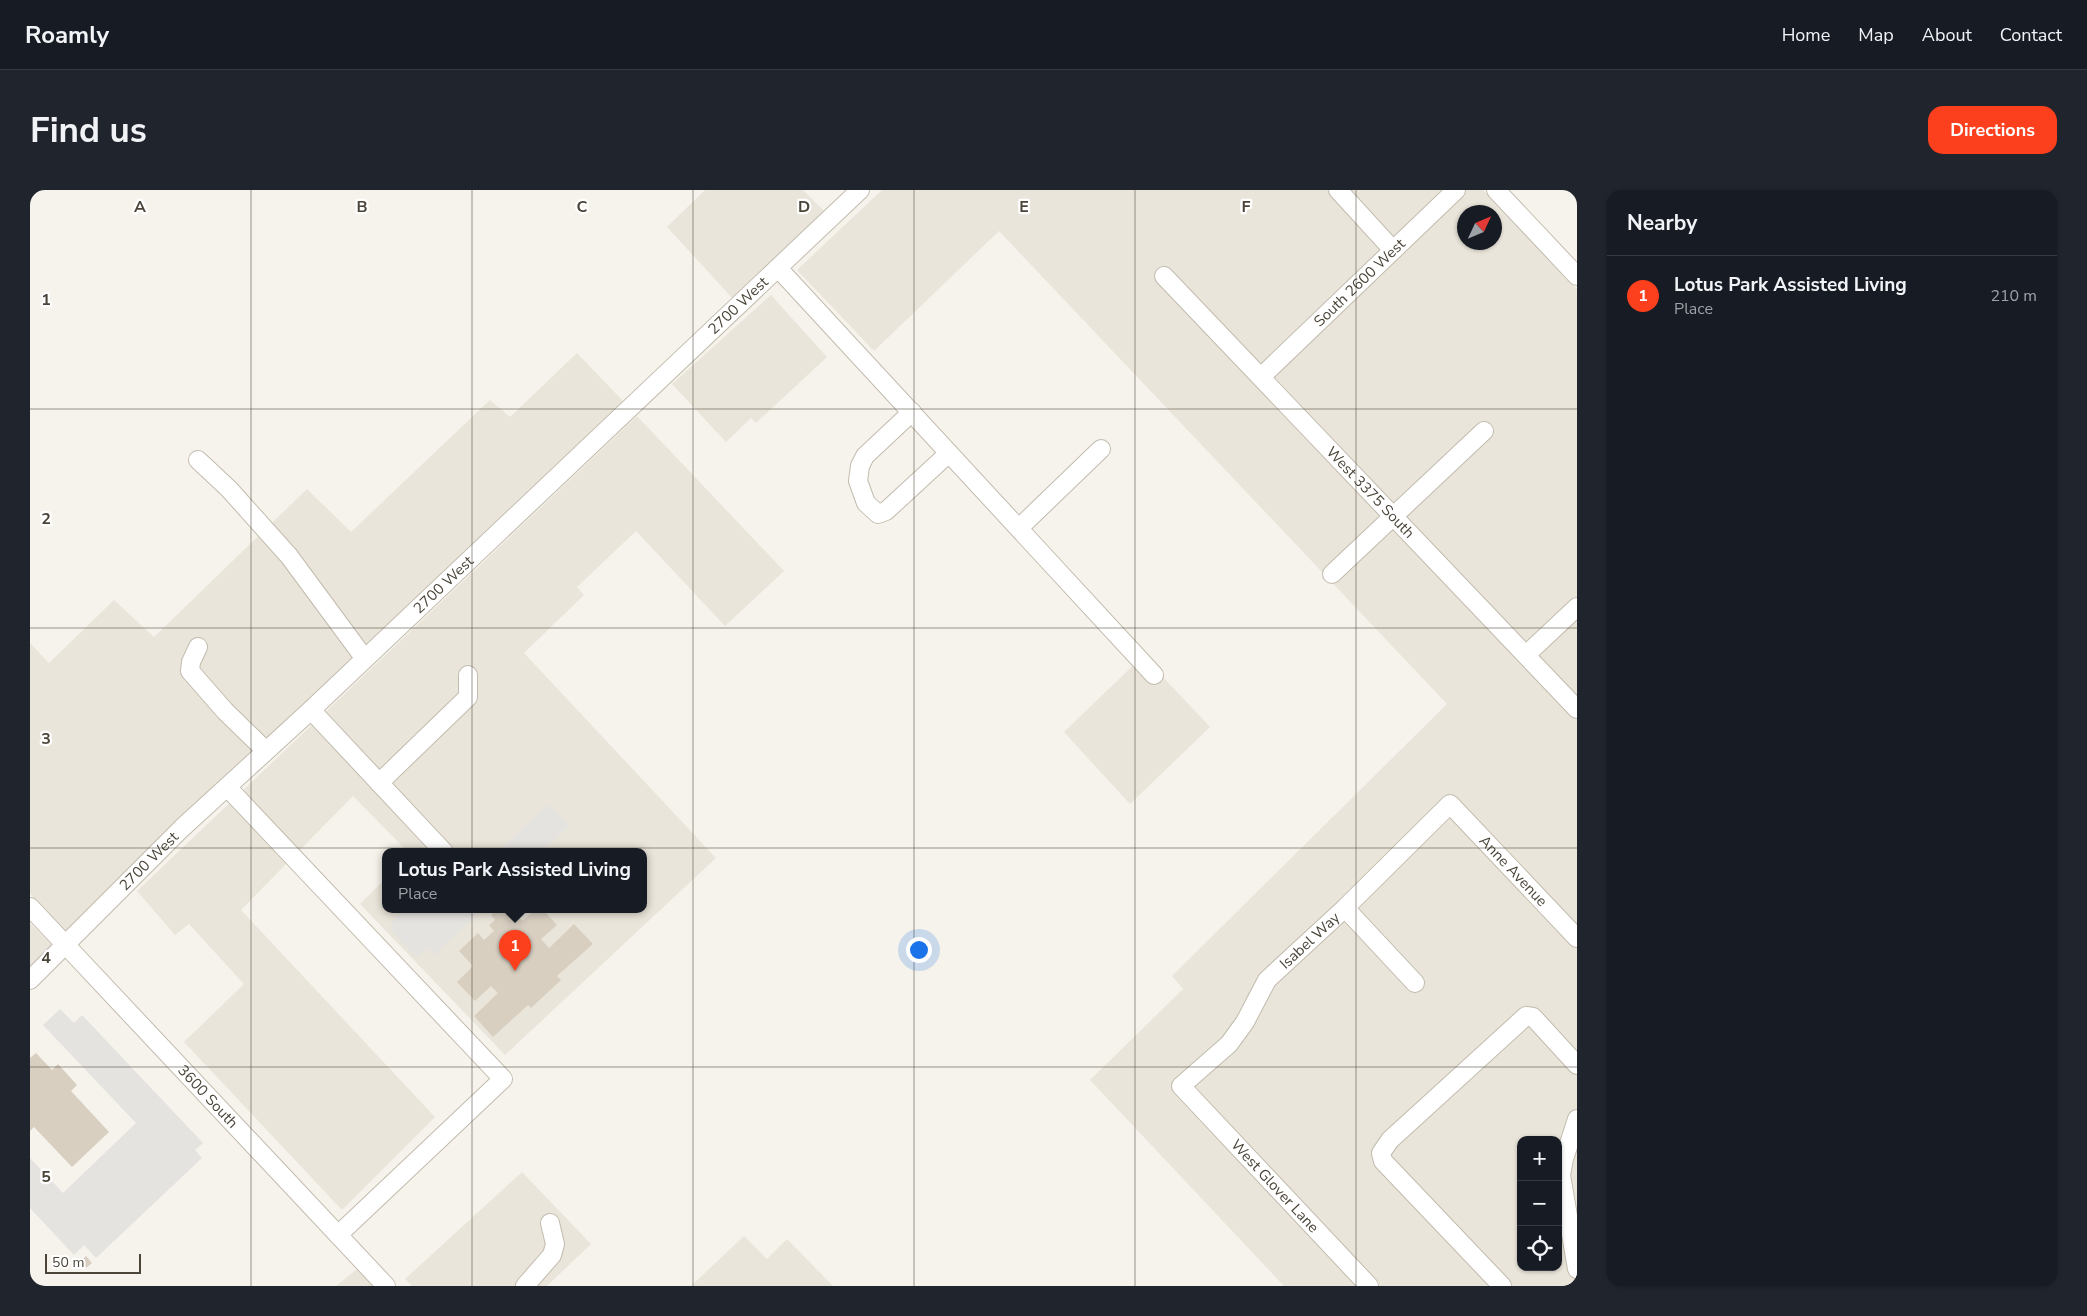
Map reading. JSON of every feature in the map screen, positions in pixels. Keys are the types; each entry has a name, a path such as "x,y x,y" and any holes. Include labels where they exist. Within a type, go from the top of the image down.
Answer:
{"street":[{"name":"2700 West","path":"30,980 182,828 311,710 860,190"},
{"path":"1338,190 1394,250"},
{"name":"South 2600 West","path":"1262,376 1456,190"},
{"path":"1496,190 1577,276"},
{"path":"778,268 1154,674"},
{"name":"West 3375 South","path":"1164,276 1262,376 1577,709"},
{"path":"912,412 865,456 860,466 858,481 866,503 878,514 886,511 949,453"},
{"path":"1332,574 1484,431"},
{"path":"1019,528 1101,450"},
{"path":"198,460 230,489 289,556 364,659"},
{"path":"1526,655 1577,607"},
{"path":"198,647 191,662 190,671 226,711 266,750"},
{"path":"379,783 468,697 468,675"},
{"path":"311,710 440,848"},
{"path":"227,786 504,1079 338,1235"},
{"name":"Isabel Way","path":"1181,1086 1229,1044 1245,1022 1267,980 1345,908 1450,804"},
{"name":"Anne Avenue","path":"1450,804 1577,938"},
{"name":"3600 South","path":"30,907 386,1286"},
{"path":"1345,908 1414,983"},
{"path":"1502,1286 1383,1161 1381,1153 1390,1140 1526,1016 1533,1017 1577,1065"},
{"name":"West Glover Lane","path":"1181,1086 1369,1286"},
{"path":"1577,1119 1569,1178 1577,1269"},
{"path":"525,1286 552,1255 554,1244 550,1223"}],"shaded area":[{"path":"705,190 803,190 827,214 735,301 667,227"},
{"path":"882,190 1483,190 1497,205 1457,205 1457,250 1502,250 1502,210 1577,289 1577,1286 1284,1286 1090,1080 1183,989 1172,976 1447,704 999,231 874,351 797,270"},
{"path":"771,295 827,357 756,423 751,418 726,442 672,384"},
{"path":"577,353 624,402 65,932 30,894 30,643 49,663 114,600 154,637 307,489 351,532 490,400 510,417"},
{"path":"637,416 784,571 725,626 636,531 577,587 584,595 524,653 716,858 505,1055 360,904 382,882 382,913 647,913 647,848 404,848 353,796 241,910 435,1117 342,1210 184,1042 244,984 189,924 175,935 137,891"},
{"path":"1143,656 1210,727 1130,804 1064,732"},
{"path":"548,804 569,826 546,848 501,848"},
{"path":"401,913 479,913 434,955 427,948 416,958 390,926"},
{"path":"30,923 54,947 30,970"},
{"path":"60,1009 74,1023 82,1015 203,1143 195,1150 202,1158 96,1258 84,1245 74,1255 30,1208 30,1158 63,1193 136,1123 43,1025"},
{"path":"522,1172 591,1244 547,1286 412,1286 405,1279"},
{"path":"744,1236 767,1259 787,1239 833,1286 691,1286"},
{"path":"357,1269 373,1286 336,1286"}],"building":[{"path":"493,913 515,913 522,921 531,913 546,913 557,925 541,939 549,948 574,924 593,944 557,976 561,980 531,1008 528,1005 493,1037 474,1016 498,993 491,986 475,1001 457,982 473,966 459,951 478,933 484,940 494,931 489,925 495,920 491,915"},
{"path":"36,1053 52,1070 58,1064 77,1085 71,1091 109,1132 72,1167 34,1127 30,1131 30,1058"},
{"path":"86,1256 92,1263 86,1268 80,1262"}],"place":[{"name":"Lotus Park Assisted Living","path":"515,971"}]}
